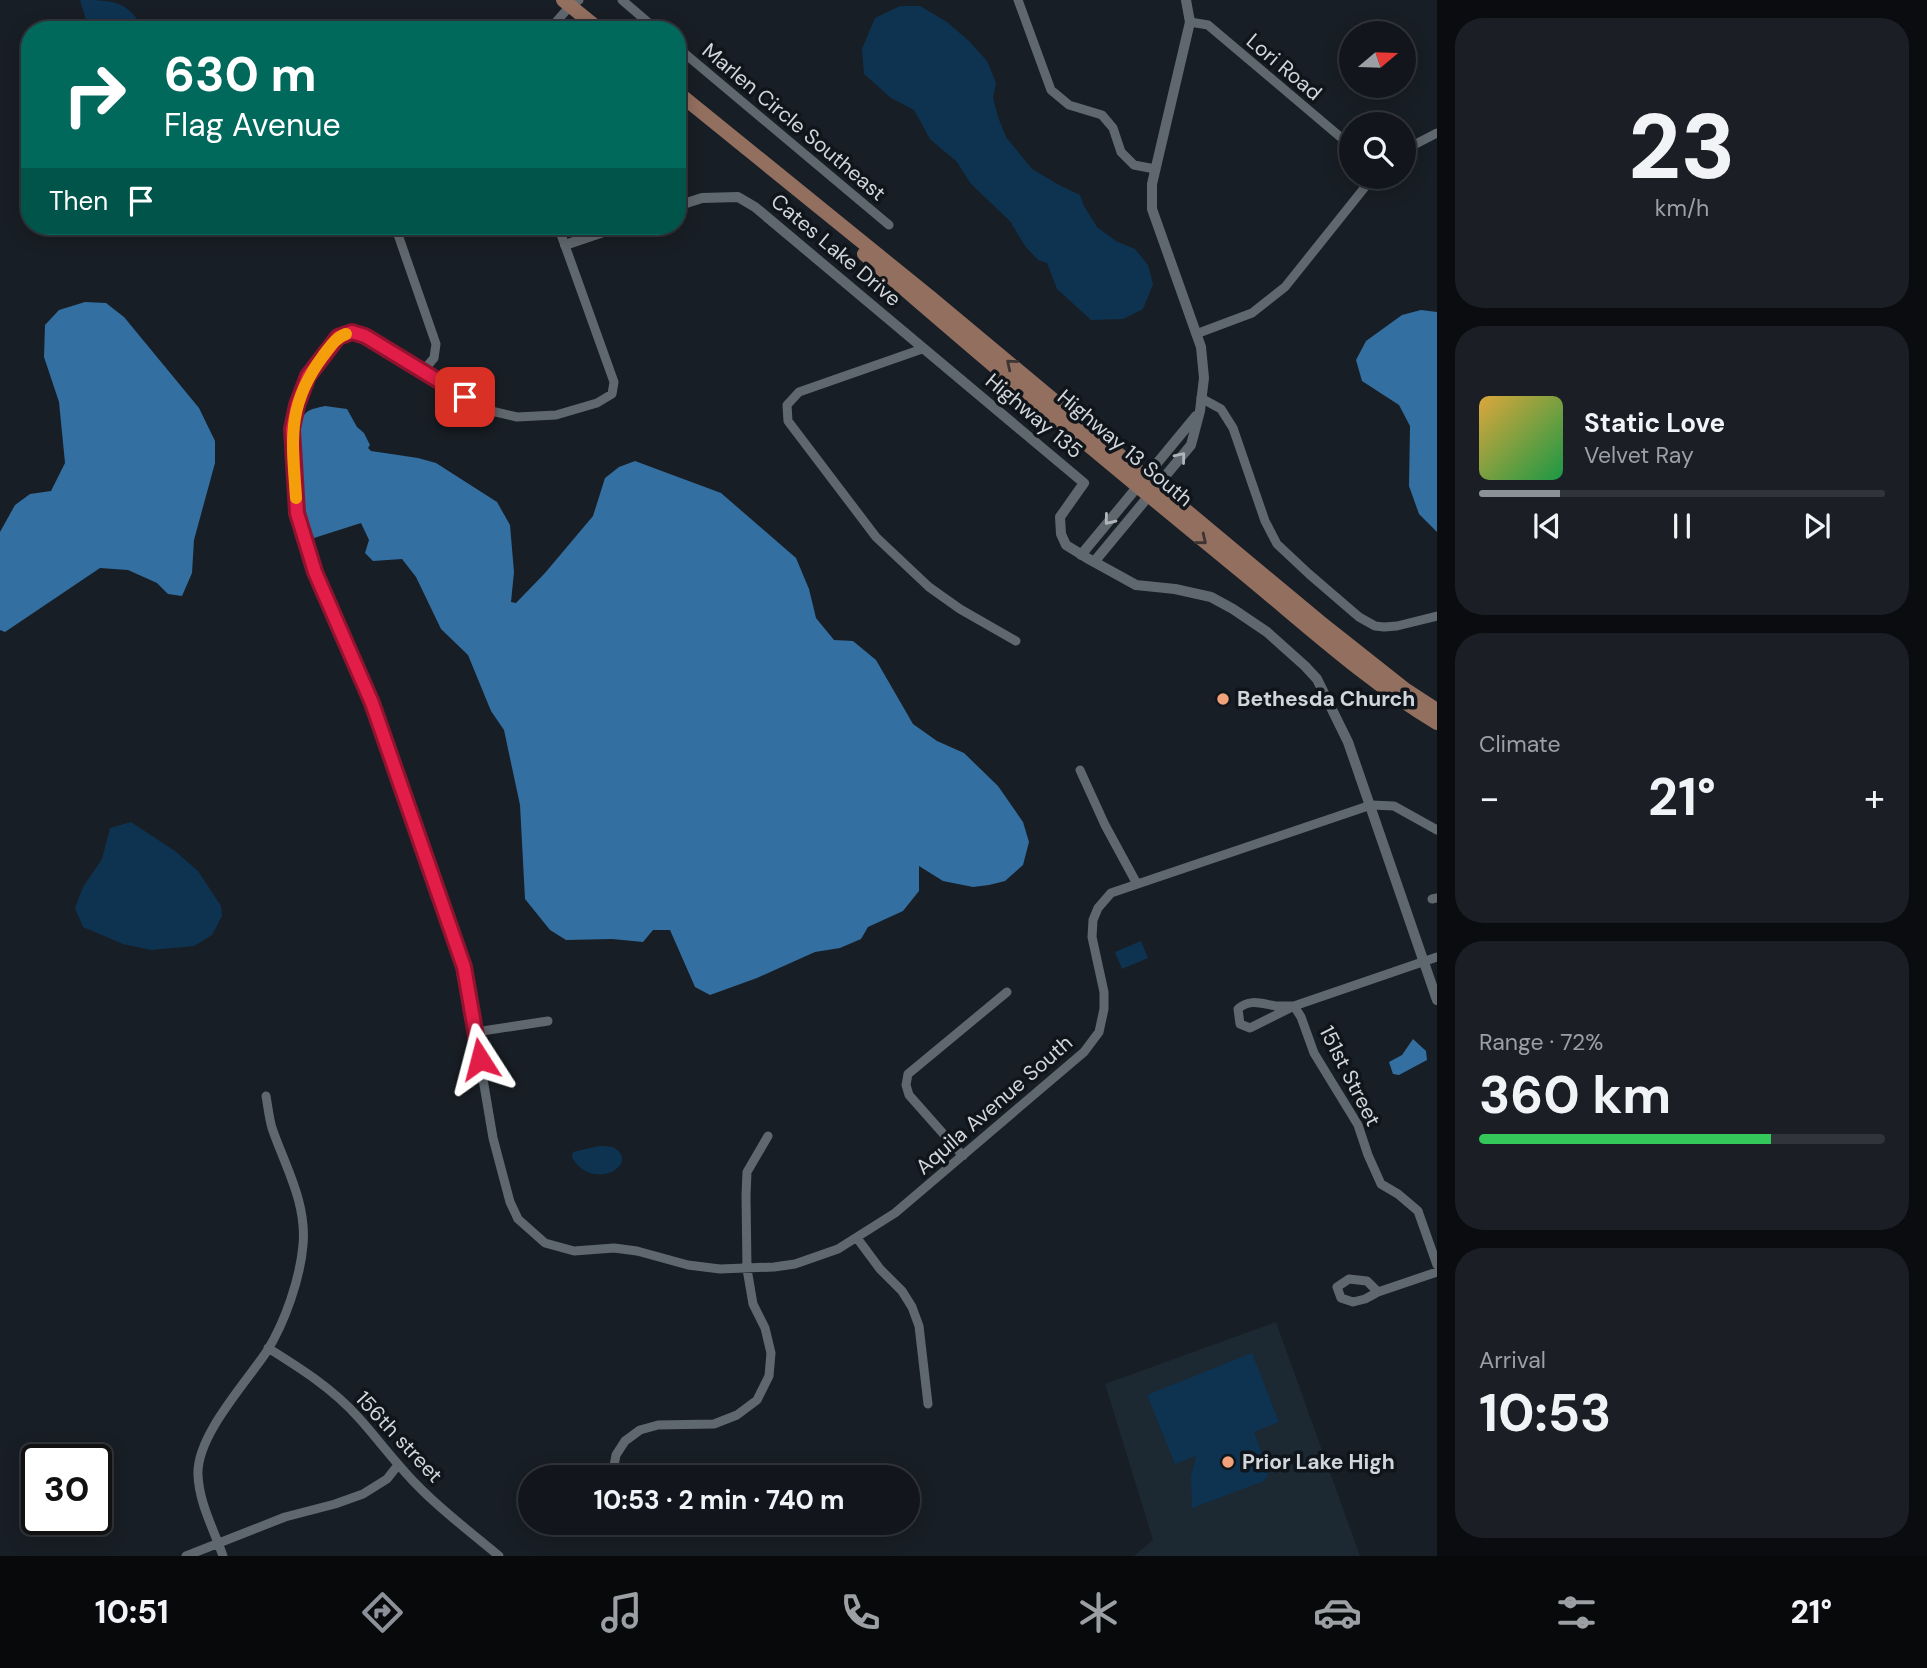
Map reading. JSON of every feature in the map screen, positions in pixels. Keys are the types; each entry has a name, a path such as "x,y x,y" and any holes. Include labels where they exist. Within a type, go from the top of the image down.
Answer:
{"main road":[{"path":"571,2 591,21"},
{"name":"Highway 13 South","path":"686,99 797,191 909,293 1142,481 1357,666 1437,723"},
{"name":"Highway 13 South","path":"1154,491 1406,690 1437,710"}],"street":[{"path":"622,0 646,21"},
{"path":"1018,0 1051,90 1069,105 1102,115 1113,128 1121,152 1134,165 1156,169"},
{"path":"1094,562 1191,445 1200,411 1204,378 1201,347 1152,209 1152,184 1190,23 1186,0"},
{"path":"557,21 571,2"},
{"name":"Lori Road","path":"1190,23 1208,25 1339,136"},
{"name":"Marlen Circle Southeast","path":"686,55 889,225"},
{"path":"1416,143 1437,132"},
{"path":"1196,334 1252,313 1285,287 1363,189"},
{"name":"Cates Lake Drive","path":"686,203 702,198 738,197 755,207 922,349"},
{"path":"398,235 436,344 435,358 423,371"},
{"path":"548,1021 476,1032 464,967 412,815 363,681 315,572 297,513 292,429 297,405 308,376 338,337 352,332 365,336 486,410 517,417 556,415 597,403 612,394 614,382 561,235"},
{"path":"565,245 594,235"},
{"path":"922,349 799,392 787,405 788,421 876,537 929,587 960,609 1016,641"},
{"name":"Highway 135","path":"922,349 1084,483 1060,517 1061,534 1066,545 1136,585 1175,589 1211,597 1267,632 1317,678 1348,742 1437,1000"},
{"path":"1202,398 1220,408 1233,428 1265,522 1277,544 1308,574 1359,617 1375,626 1397,626 1432,615 1437,616"},
{"path":"1081,555 1200,411"},
{"path":"1080,770 1105,825 1137,884"},
{"path":"1371,805 1394,806 1437,830"},
{"name":"Aquila Avenue South","path":"476,1032 493,1138 510,1202 518,1219 545,1242 574,1251 614,1248 637,1251 688,1265 720,1269 795,1264 827,1253 857,1238 895,1213 1084,1052 1099,1032 1104,1009 1104,992 1091,937 1093,920 1098,908 1111,893 1371,805"},
{"path":"1294,1006 1260,1002 1244,1004 1238,1009 1240,1024 1250,1028 1294,1006 1437,957"},
{"path":"962,1156 909,1095 906,1085 908,1074 1007,992"},
{"name":"151st Street","path":"1294,1006 1301,1017 1314,1053 1358,1125 1381,1184 1418,1210 1437,1265"},
{"path":"223,1556 201,1497 197,1472 202,1450 209,1433 268,1348 297,1279 303,1244 303,1220 299,1199 272,1127 266,1096"},
{"path":"614,1465 616,1455 625,1441 640,1430 658,1425 715,1424 737,1415 757,1400 769,1376 771,1353 765,1328 753,1304 747,1269 747,1172 768,1136"},
{"path":"857,1238 912,1307 919,1326 929,1404"},
{"path":"1378,1292 1437,1272"},
{"name":"156th street","path":"268,1348 318,1380 338,1397 420,1489 499,1556"},
{"path":"186,1556 285,1517 363,1494 387,1479 398,1465"}],"shaded area":[{"path":"80,0 118,4 125,7 138,21 86,21"},
{"path":"900,6 920,6 947,22 987,61 996,83 993,98 1006,137 1032,169 1080,195 1097,227 1116,241 1135,249 1148,265 1153,284 1143,309 1123,319 1091,320 1057,289 1047,263 1038,260 1025,246 1010,221 971,184 957,162 930,139 914,110 891,98 864,74 862,49 875,18"},
{"path":"85,302 106,303 124,317 199,408 215,441 215,463 194,540 192,573 182,596 168,594 157,583 128,570 100,568 5,632 0,630 0,532 15,505 30,494 51,491 65,463 59,402 44,357 45,325 59,310"},
{"path":"1421,310 1437,312 1437,532 1419,514 1409,486 1410,426 1399,405 1362,381 1356,360 1366,341 1402,315"},
{"path":"325,406 347,409 357,427 364,433 371,451 436,463 497,502 510,525 514,572 511,602 516,603 545,573 593,516 605,478 619,467 635,461 721,493 796,558 809,589 816,618 834,640 853,641 876,660 913,724 937,741 964,753 998,786 1023,822 1029,842 1023,865 1005,881 973,887 943,881 919,866 919,891 903,911 868,927 861,939 840,948 815,952 710,995 695,987 670,930 653,930 643,942 612,939 566,940 550,930 525,899 520,805 504,730 491,711 468,655 441,629 416,577 402,559 373,561 365,553 369,540 361,523 314,538 303,499 299,427 308,411"},
{"path":"131,822 175,851 198,871 221,906 222,916 212,935 194,946 151,950 123,944 83,927 75,908 83,887 102,859 110,828"},
{"path":"1141,941 1148,958 1122,969 1115,952"},
{"path":"1413,1039 1426,1051 1427,1060 1399,1075 1393,1074 1389,1062 1402,1055"},
{"path":"599,1146 616,1149 622,1162 617,1168 600,1174 590,1173 580,1167 572,1157 573,1152"},
{"name":"Prior Lake High","path":"1276,1322 1360,1556 1134,1556 1153,1540 1105,1384"},
{"path":"1252,1353 1279,1422 1254,1432 1269,1473 1264,1481 1192,1508 1191,1477 1196,1456 1175,1464 1147,1395"}],"slow traffic":[{"path":"296,498 292,429 297,405 308,376 338,337 346,334"}],"place":[{"name":"Bethesda Church","path":"1223,699"},
{"name":"Prior Lake High","path":"1228,1462"}],"route":[{"path":"465,397 365,336 352,332 338,337 308,376 297,405 292,429 297,513 315,572 372,703 464,967 480,1059"}]}
